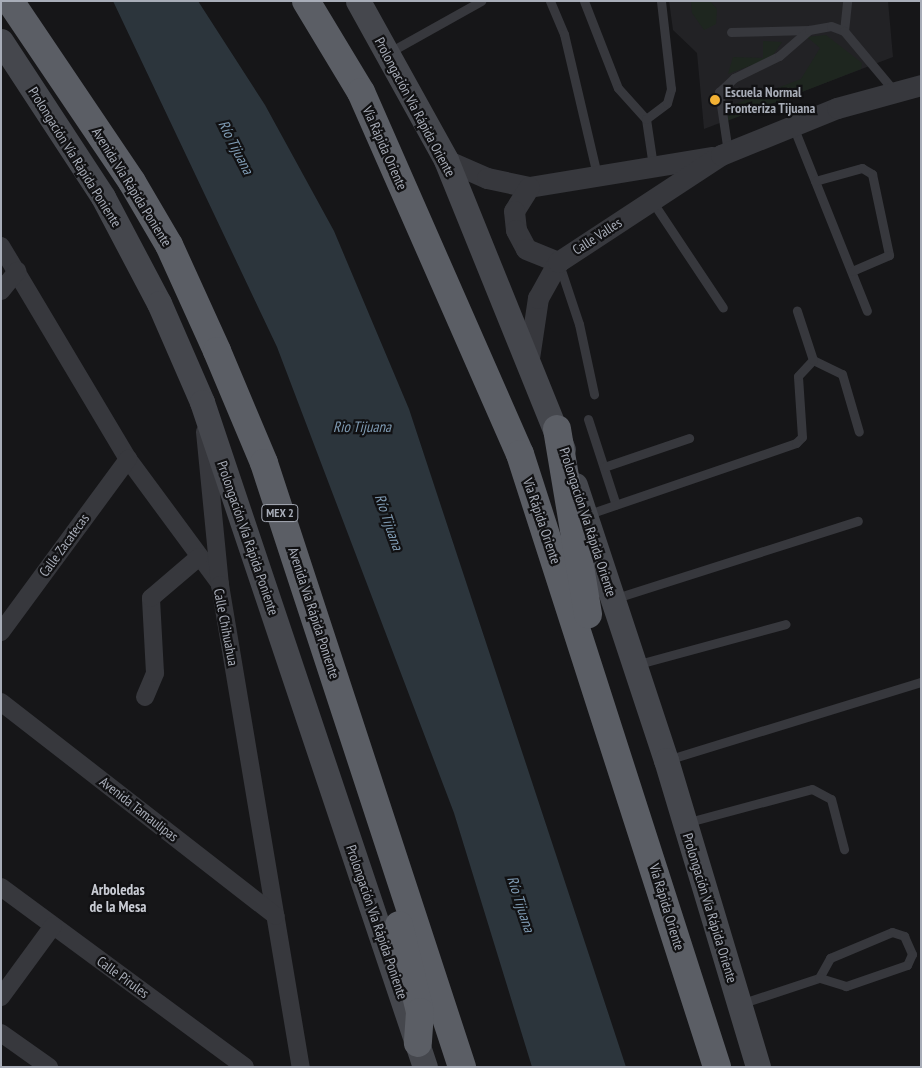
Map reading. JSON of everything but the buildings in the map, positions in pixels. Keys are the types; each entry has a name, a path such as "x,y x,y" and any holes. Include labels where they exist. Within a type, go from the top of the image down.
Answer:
{"highway":[{"name":"Avenida Vía Rápida Poniente","path":"10,1 137,190 169,245 218,350 264,464 375,797 462,1067"},
{"name":"Vía Rápida Oriente","path":"306,1 361,92 520,454 601,697 717,1067"},
{"path":"557,429 601,697"},
{"path":"375,797 372,818 420,1012 421,1055"}],"main road":[{"name":"Prolongación Vía Rápida Oriente","path":"358,1 446,160 557,429 666,760 758,1067"},
{"name":"Prolongación Vía Rápida Poniente","path":"1,41 103,197 159,303 202,402 421,1055"}],"street":[{"name":"Calle Valles","path":"529,358 538,298 558,262 724,154 793,125 921,85"},
{"name":"Calle Valles","path":"446,160 487,178 529,187 724,154"},
{"path":"529,187 514,212 516,230 526,249 558,262"},
{"name":"Calle Chihuahua","path":"1,246 128,458 220,585 301,1067"},
{"path":"1,291 17,271"},
{"path":"202,402 220,585"},
{"name":"Calle Zacatecas","path":"1,632 128,458"},
{"path":"145,697 155,673 151,598 200,557"},
{"name":"Avenida Tamaulipas","path":"1,702 276,916"},
{"name":"Calle Pirules","path":"1,887 245,1067"},
{"path":"1,997 53,926"},
{"path":"1,1033 50,1067"}],"lane":[{"path":"387,54 481,1"},
{"path":"550,1 564,34 598,176"},
{"path":"584,1 618,88 646,120 653,167"},
{"path":"646,120 667,104 671,89 661,1"},
{"path":"844,32 847,1"},
{"path":"731,32 809,30 831,26 844,32 895,92"},
{"path":"724,154 719,92 734,78 779,56 809,30"},
{"path":"793,125 867,311"},
{"path":"815,181 862,168 872,174 889,255 852,271"},
{"path":"652,200 723,308"},
{"path":"558,262 580,324 594,394"},
{"path":"797,311 812,360 842,374 858,432"},
{"path":"585,516 796,443 802,437 798,376 812,360"},
{"path":"588,419 616,505"},
{"path":"604,467 688,438"},
{"path":"613,599 858,521"},
{"path":"635,665 786,624"},
{"path":"666,760 921,682"},
{"path":"685,823 812,789 830,799 844,849"},
{"path":"739,1004 819,978 846,986 907,965 912,954 904,936 892,932 830,958 819,978"}],"shaded area":[{"path":"669,1 888,1 893,57 704,129 697,53 673,30"},
{"path":"691,1 710,1 717,9 716,24 704,30 692,13"},
{"path":"826,35 862,63 861,69 727,121 730,106 801,79 820,48 807,37"},
{"path":"763,41 782,42 771,58 728,74 733,57 763,58"}],"water":[{"name":"Rio Tijuana","path":"113,1 198,1 265,105 334,231 409,409 626,1067 532,1067 454,813 277,347"}],"place":[{"name":"Escuela Normal Fronteriza Tijuana","path":"715,100"}],"district":[{"name":"Arboledas de la Mesa","path":"118,898"}],"water label":[{"name":"Río Tijuana","path":"236,147"},
{"name":"Río Tijuana","path":"389,522"},
{"name":"Río Tijuana","path":"521,904"}]}
